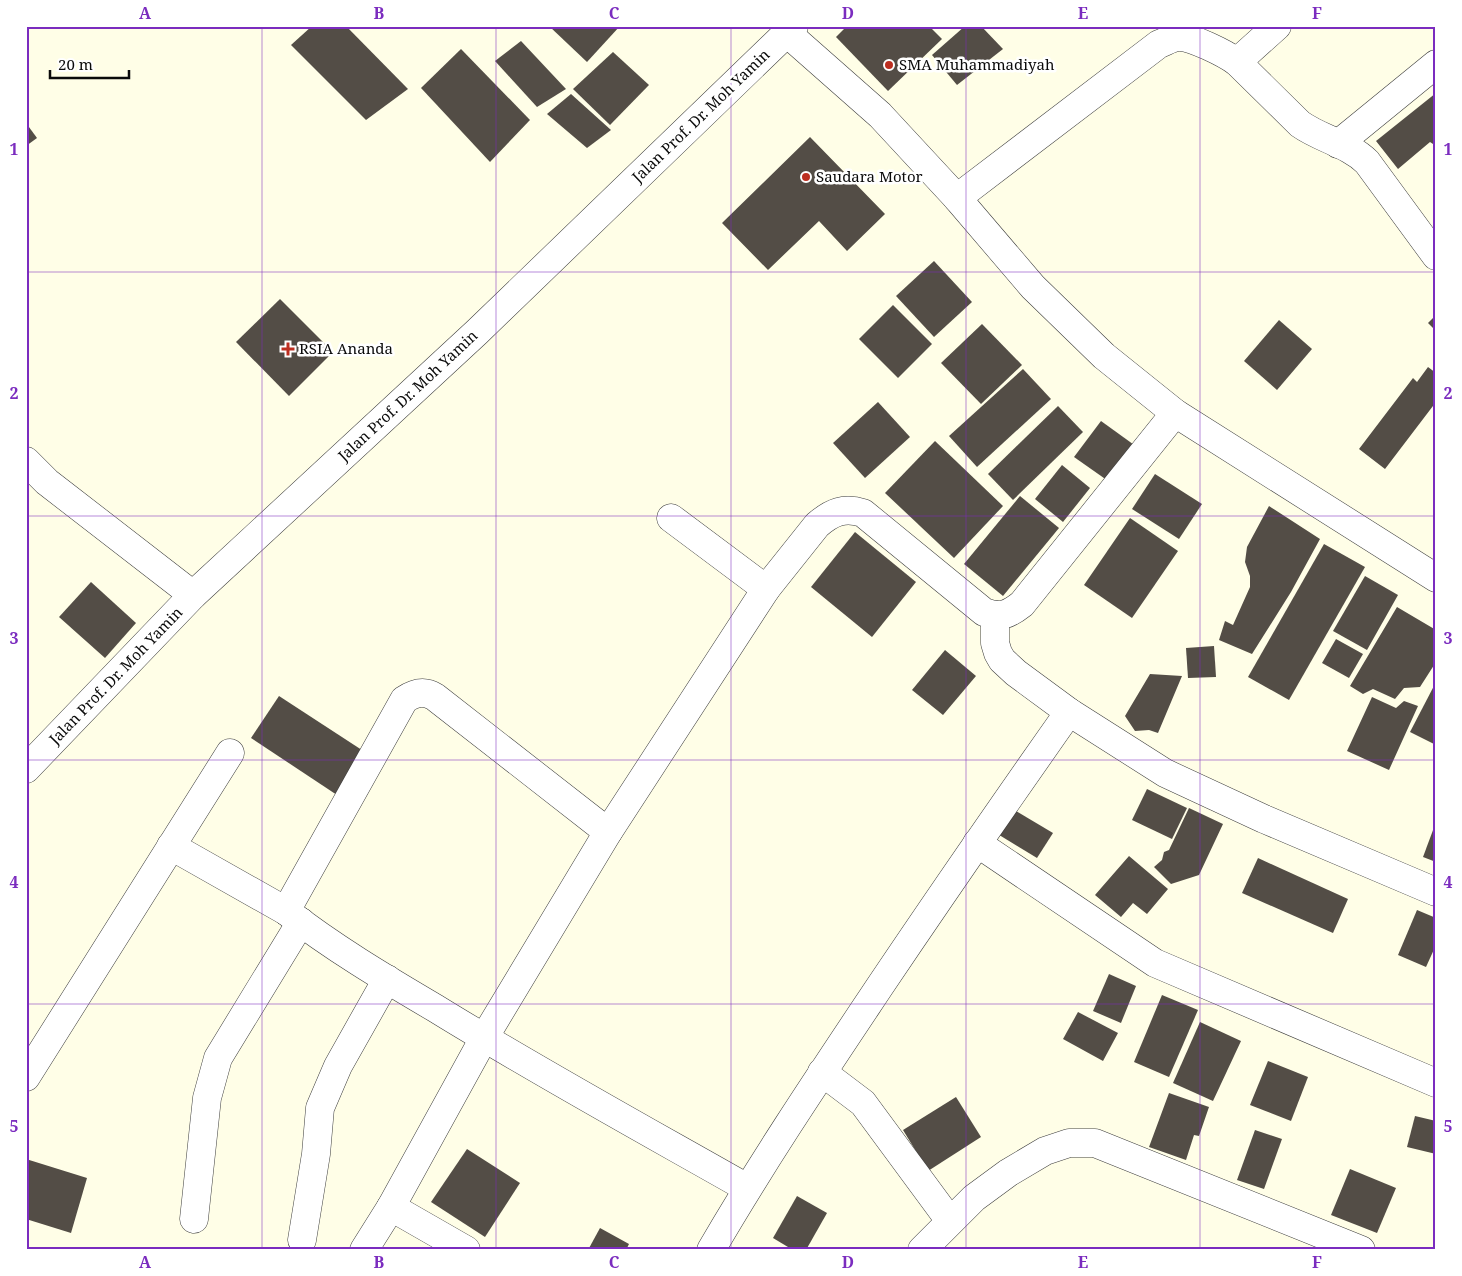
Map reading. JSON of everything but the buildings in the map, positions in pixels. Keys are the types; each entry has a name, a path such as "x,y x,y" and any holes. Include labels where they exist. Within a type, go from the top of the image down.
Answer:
{"street":[{"path":"1237,62 1277,26"},
{"path":"790,30 880,115 957,198 1033,287 1104,356 1175,413 1436,578"},
{"name":"Jalan Prof. Dr. Moh Yamin","path":"26,769 193,596 477,332 790,30"},
{"path":"957,198 1159,44 1178,37 1187,38 1226,54 1237,62 1308,130 1360,154 1436,256"},
{"path":"1338,144 1436,64"},
{"path":"364,1250 391,1207 484,1038 608,832 766,589 817,525 827,516 840,511 853,510 863,513 984,612 1003,615 1022,604 1175,413"},
{"path":"26,461 48,482 193,596"},
{"path":"671,518 766,589"},
{"path":"995,615 995,643 1002,660 1016,673 1069,712 1164,773 1264,819 1436,892"},
{"path":"194,1220 207,1098 218,1058 293,917 404,700 418,693 430,694 608,832"},
{"path":"711,1250 747,1188 822,1072 977,843 1069,712"},
{"path":"26,1077 230,753"},
{"path":"977,843 1155,962 1436,1083"},
{"path":"171,846 293,917 387,979 484,1038 747,1188"},
{"path":"302,1240 316,1154 320,1108 338,1066 387,979"},
{"path":"822,1072 862,1103 950,1222"},
{"path":"922,1250 974,1198 1008,1173 1045,1151 1069,1143 1095,1143 1361,1250"},
{"path":"391,1207 466,1250"}],"place":[{"name":"SMA Muhammadiyah","path":"889,65"},
{"name":"Saudara Motor","path":"806,177"},
{"name":"RSIA Ananda","path":"288,349"}]}
